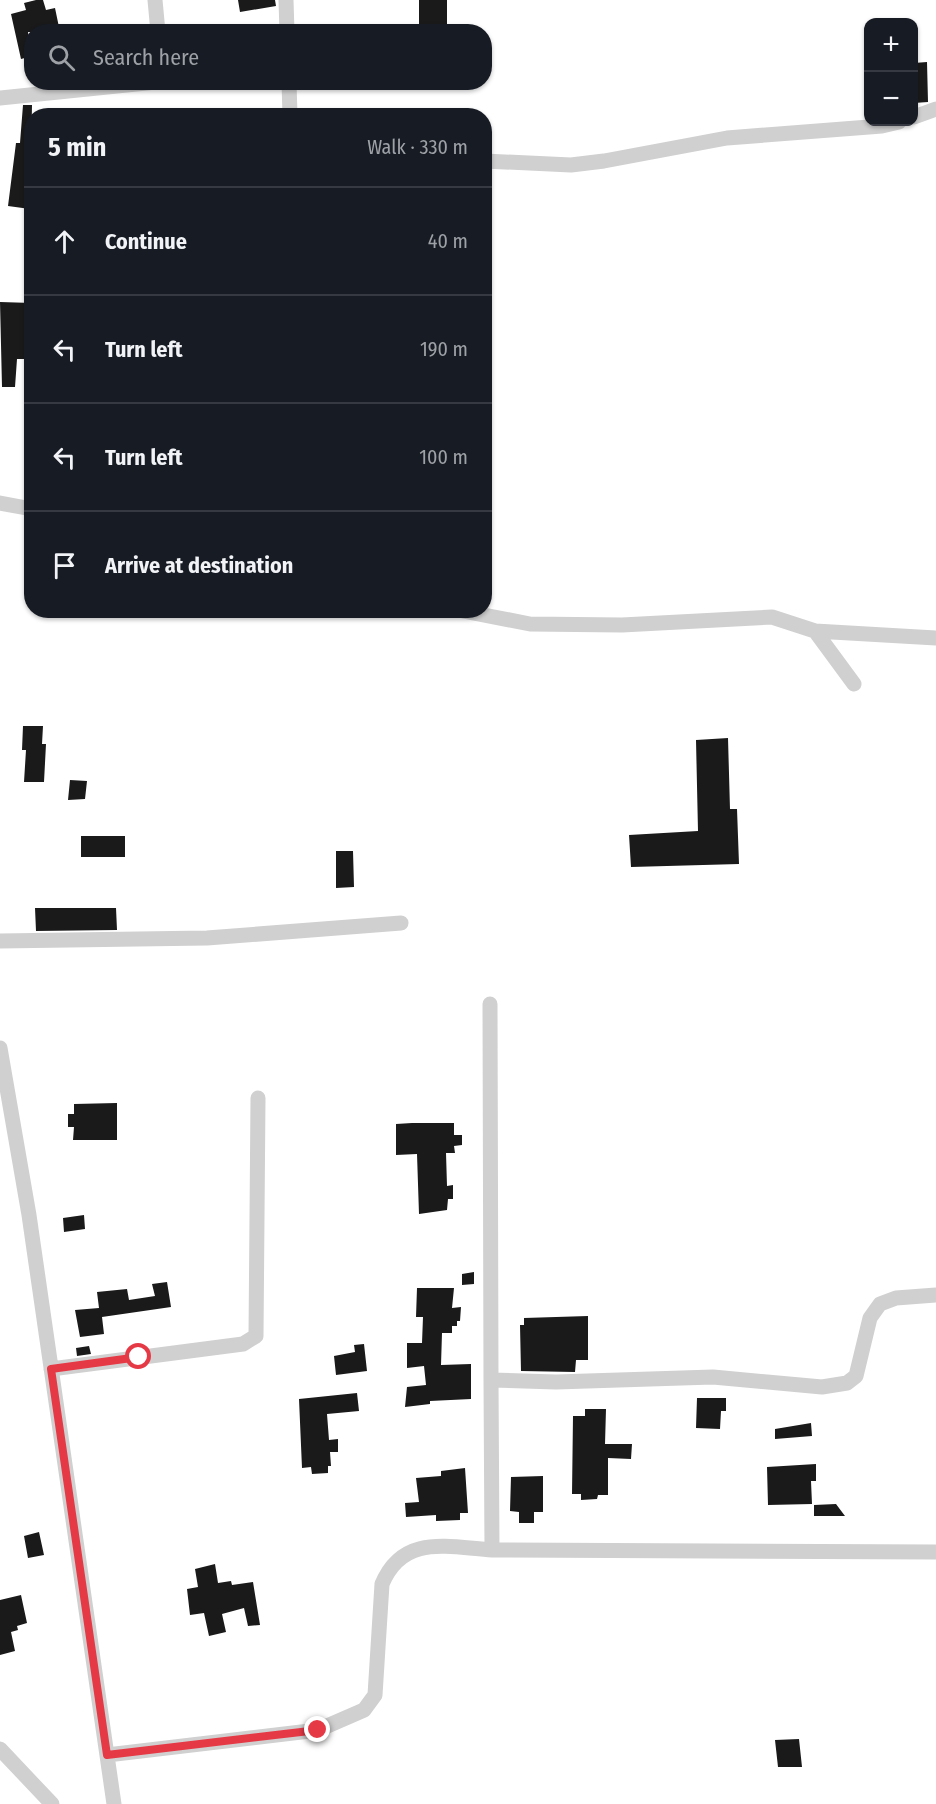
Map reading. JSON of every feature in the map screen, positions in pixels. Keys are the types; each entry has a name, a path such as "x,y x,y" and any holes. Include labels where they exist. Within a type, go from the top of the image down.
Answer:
{"street":[{"path":"155,0 157,24"},
{"path":"286,0 287,24"},
{"path":"0,98 78,90"},
{"path":"289,90 290,108"},
{"path":"918,116 936,109"},
{"path":"492,161 571,165 604,162 727,138 882,126"},
{"path":"0,503 24,508"},
{"path":"492,617 530,624 622,625 772,617 815,631 936,638"},
{"path":"815,631 854,684"},
{"path":"0,941 207,939 401,923"},
{"path":"490,1004 492,1550"},
{"path":"0,1048 29,1215 114,1804"},
{"path":"51,1369 243,1344 256,1336 258,1098"},
{"path":"491,1380 556,1382 713,1377 822,1387 847,1383 856,1376 870,1318 880,1304 896,1298 936,1295"},
{"path":"107,1755 318,1730 364,1710 375,1695 382,1584 389,1567 401,1555 415,1549 437,1546 492,1550 936,1552"},
{"path":"0,1749 52,1804"}],"building":[{"path":"43,0 46,10 55,8 58,24 24,24 24,58 21,59 11,14 26,10 24,3"},
{"path":"238,0 275,0 276,6 240,12"},
{"path":"419,0 447,0 447,24 419,24"},
{"path":"927,62 928,102 918,103 918,63"},
{"path":"23,105 32,105 32,108 24,108 24,208 8,206 16,143 20,143"},
{"path":"0,302 24,303 24,359 17,359 15,387 2,387"},
{"path":"23,726 43,726 42,744 46,744 44,782 24,782 26,750 22,750"},
{"path":"728,738 730,809 737,809 739,864 631,867 629,835 698,831 696,740"},
{"path":"70,780 87,781 85,799 68,800"},
{"path":"81,836 125,836 125,857 81,857"},
{"path":"336,851 353,851 354,887 336,888"},
{"path":"35,908 116,908 117,930 36,931"},
{"path":"117,1103 117,1140 73,1140 74,1127 68,1127 68,1114 74,1114 74,1104"},
{"path":"454,1123 454,1135 462,1135 462,1145 454,1146 455,1153 446,1153 447,1186 453,1185 453,1199 448,1199 447,1210 419,1214 417,1154 396,1155 396,1124"},
{"path":"84,1215 85,1229 64,1232 63,1218"},
{"path":"474,1272 474,1284 462,1285 462,1274"},
{"path":"167,1282 171,1307 102,1317 104,1334 80,1337 75,1310 99,1308 97,1292 127,1289 129,1300 155,1296 152,1284"},
{"path":"417,1288 454,1288 452,1308 461,1307 460,1321 457,1321 457,1326 452,1326 452,1333 442,1333 441,1365 471,1364 471,1399 430,1401 430,1404 405,1407 407,1387 426,1385 424,1366 407,1368 407,1343 422,1343 423,1317 416,1317"},
{"path":"588,1316 588,1360 576,1360 575,1372 521,1371 520,1325 524,1325 524,1318"},
{"path":"364,1344 367,1371 336,1375 334,1356 355,1352 354,1345"},
{"path":"89,1346 91,1354 77,1356 76,1348"},
{"path":"357,1393 359,1411 327,1414 329,1440 338,1439 338,1452 330,1452 331,1466 328,1466 328,1473 312,1474 311,1467 302,1468 299,1399"},
{"path":"697,1398 726,1398 726,1411 721,1411 720,1429 696,1428"},
{"path":"585,1409 606,1409 605,1444 632,1444 631,1459 608,1458 608,1495 598,1495 597,1499 581,1500 581,1494 572,1494 573,1416 585,1416"},
{"path":"811,1423 812,1436 775,1439 775,1429"},
{"path":"816,1464 816,1481 811,1481 812,1504 768,1505 767,1467"},
{"path":"465,1468 468,1513 460,1513 460,1520 436,1521 436,1515 406,1517 405,1503 419,1502 416,1478 441,1476 441,1471"},
{"path":"543,1476 543,1512 534,1512 534,1523 519,1523 519,1512 510,1511 511,1477"},
{"path":"836,1504 845,1516 814,1516 814,1505"},
{"path":"39,1532 44,1555 28,1558 24,1536"},
{"path":"215,1564 218,1583 231,1581 232,1585 253,1582 260,1625 248,1626 244,1608 222,1614 226,1632 209,1636 204,1613 190,1615 187,1589 198,1587 195,1569"},
{"path":"21,1595 27,1623 17,1626 18,1630 11,1632 15,1651 0,1655 0,1600"},
{"path":"799,1739 802,1767 778,1767 775,1740"}],"route":[{"path":"139,1357 51,1369 107,1755 318,1730"}]}
